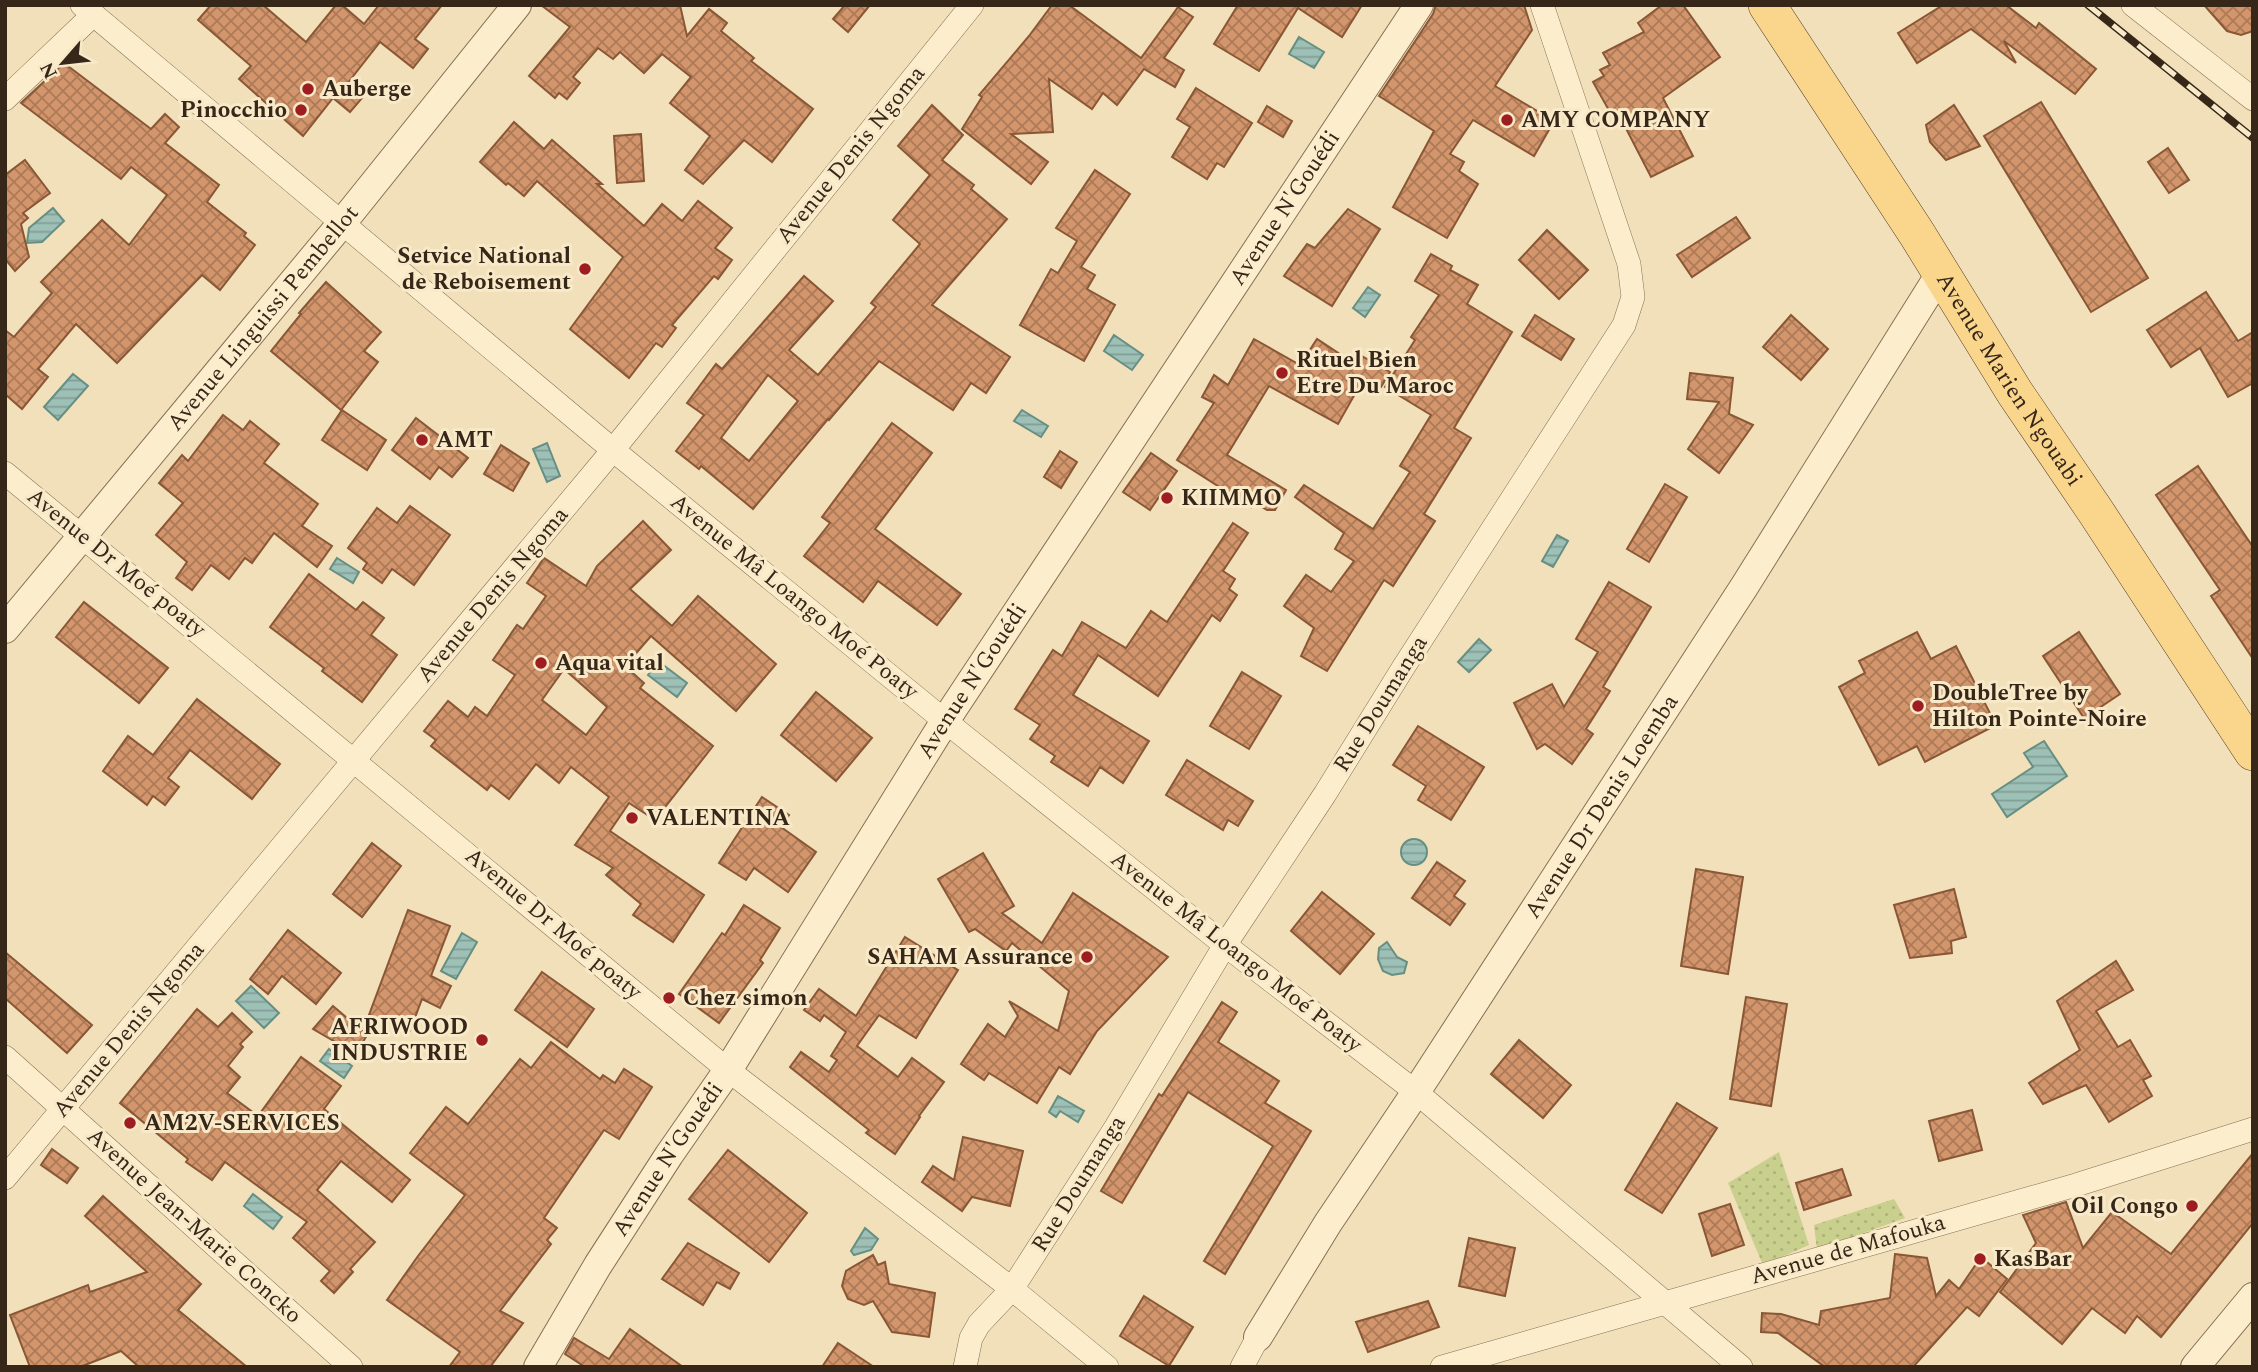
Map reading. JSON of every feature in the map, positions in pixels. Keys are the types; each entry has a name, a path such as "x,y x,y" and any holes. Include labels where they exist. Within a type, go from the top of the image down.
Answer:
{"main road":[{"name":"Avenue Marien Ngouabi","path":"1767,5 1903,212 2015,393 2253,752"}],"street":[{"name":"Avenue Linguissi Pembellot","path":"5,629 342,223 517,5"},
{"name":"Avenue Denis Ngoma","path":"5,1178 356,761 613,450 972,5"},
{"name":"Avenue N'Gouédi","path":"538,1367 598,1265 669,1154 728,1070 945,721 1419,5"},
{"name":"Rue Doumanga","path":"965,1367 971,1338 979,1324 1012,1290 1116,1127 1225,945 1624,324 1633,297 1629,264 1542,5"},
{"path":"2133,5 2253,99"},
{"name":"Avenue Mâ Loango Moé Poaty","path":"87,10 613,450 1225,945 1416,1092 1741,1367"},
{"path":"5,99 87,10"},
{"name":"Avenue Dr Denis Loemba","path":"1242,1367 1328,1223 1744,587 1940,274"},
{"name":"Avenue Dr Moé poaty","path":"5,473 728,1070 1107,1367"},
{"name":"Avenue Jean-Marie Concko","path":"5,1057 351,1367"},
{"name":"Avenue de Mafouka","path":"1442,1367 2076,1185 2253,1129"},
{"path":"2194,1367 2253,1297"},
{"path":"1258,1337 1265,1367"}],"green space":[{"path":"1779,1152 1809,1245 1763,1265 1728,1183"},
{"path":"1894,1199 1905,1218 1817,1250 1814,1225"}],"water":[{"path":"1299,37 1324,52 1314,68 1289,54"},
{"path":"53,208 64,221 42,242 27,243 29,228"},
{"path":"1368,287 1380,295 1365,317 1353,308"},
{"path":"1114,335 1143,355 1132,370 1104,351"},
{"path":"73,374 88,386 58,420 44,407"},
{"path":"1022,410 1048,426 1041,437 1014,421"},
{"path":"547,443 560,476 547,482 533,449"},
{"path":"1557,535 1568,541 1553,567 1542,561"},
{"path":"337,558 359,572 353,583 330,569"},
{"path":"1479,639 1491,650 1469,672 1458,662"},
{"path":"658,661 687,683 677,697 648,675"},
{"path":"2044,741 2067,776 2007,817 1992,794 2033,767 2024,753"},
{"path":"1414,839 1423,843 1427,852 1423,861 1414,865 1405,861 1401,852 1405,843"},
{"path":"462,933 477,942 456,979 441,971"},
{"path":"1387,942 1397,957 1407,962 1404,973 1392,975 1383,971 1378,959 1379,948"},
{"path":"251,986 279,1013 264,1028 236,1001"},
{"path":"329,1049 352,1066 344,1078 320,1061"},
{"path":"1058,1096 1084,1111 1078,1122 1060,1111 1056,1117 1049,1112"},
{"path":"253,1194 282,1217 273,1229 244,1206"},
{"path":"865,1228 878,1239 871,1250 854,1255 851,1251"}],"building":[{"path":"211,5 263,5 306,42 336,5 342,5 364,24 379,5 442,5 415,39 428,49 413,68 380,42 347,84 363,97 350,112 333,98 303,136 239,79 251,66 198,20"},
{"path":"541,5 680,5 687,36 709,9 727,23 721,31 754,58 751,61 813,109 772,162 744,140 703,184 685,170 710,136 670,103 691,77 662,54 644,73 620,52 613,59 598,48 573,77 580,83 567,99 559,93 555,98 529,76 570,27"},
{"path":"845,5 870,5 848,32 833,19"},
{"path":"1052,5 1069,5 1141,58 1178,7 1193,17 1164,58 1184,70 1175,87 1144,69 1117,105 1103,93 1092,109 1049,79 1053,132 1011,134 1048,162 1031,184 962,129 982,97 979,95"},
{"path":"1238,5 1362,5 1342,37 1298,8 1259,71 1214,44"},
{"path":"1436,5 1524,5 1532,30 1495,86 1554,121 1534,156 1473,120 1450,154 1464,162 1459,171 1478,184 1447,238 1393,207 1434,131 1379,96 1433,14"},
{"path":"1662,5 1683,5 1720,57 1663,98 1693,156 1651,177 1617,111 1611,114 1593,82 1604,76 1600,70 1610,65 1603,53 1644,32 1638,23"},
{"path":"1943,5 2006,5 2036,28 2039,23 2096,69 2075,94 2004,41 2016,63 1971,29 1917,63 1898,33"},
{"path":"2204,5 2253,5 2253,31 2241,35 2227,31"},
{"path":"64,63 151,129 165,114 179,127 165,143 219,185 207,202 246,233 244,236 255,245 220,290 202,275 117,363 76,324 38,369 48,377 22,409 5,394 5,330 14,337 52,293 41,282 102,220 129,245 167,195 131,167 121,179 21,103"},
{"path":"1196,88 1252,123 1224,167 1217,163 1207,179 1172,157 1190,127 1177,119"},
{"path":"2041,102 2148,278 2091,312 1984,136"},
{"path":"932,105 963,135 942,160 974,185 971,189 1007,219 932,305 1010,357 986,393 971,383 953,410 879,361 753,509 701,466 699,469 676,451 704,415 687,403 716,364 722,369 804,276 833,301 789,350 818,375 876,307 871,303 920,244 893,220 930,175 898,146","holes":["768,375 798,401 749,461 721,438"]},
{"path":"1954,105 1980,146 1946,160 1930,142 1926,125"},
{"path":"1267,106 1292,121 1283,137 1258,122"},
{"path":"514,122 544,149 552,140 644,226 662,204 682,221 698,201 732,228 715,248 732,260 718,279 714,276 672,325 676,328 662,347 656,343 629,378 570,329 623,257 537,181 524,196 508,183 506,185 480,162"},
{"path":"641,134 644,181 617,183 614,136"},
{"path":"2168,148 2189,180 2169,193 2148,162"},
{"path":"25,160 50,193 23,213 28,218 21,224 29,257 15,271 5,259 5,175"},
{"path":"1095,170 1130,194 1081,267 1095,275 1087,289 1115,305 1084,361 1020,325 1051,269 1058,273 1077,241 1056,228"},
{"path":"1348,209 1380,229 1332,306 1284,276 1307,244 1315,248"},
{"path":"1736,217 1750,238 1692,277 1677,255"},
{"path":"1547,230 1588,270 1559,299 1519,260"},
{"path":"1431,254 1452,266 1450,270 1478,285 1467,304 1512,332 1454,428 1471,438 1424,514 1435,521 1393,586 1384,580 1327,671 1301,656 1314,628 1284,606 1306,575 1331,592 1354,561 1335,549 1344,533 1295,497 1304,485 1373,529 1410,472 1400,466 1431,415 1385,387 1415,340 1411,337 1439,295 1415,281"},
{"path":"326,282 381,332 364,351 378,362 341,410 271,351"},
{"path":"2206,292 2238,341 2253,332 2253,383 2228,397 2200,348 2171,367 2147,330"},
{"path":"1535,315 1574,339 1561,360 1522,336"},
{"path":"1791,315 1828,349 1801,380 1763,347"},
{"path":"1254,339 1300,365 1317,339 1355,364 1360,355 1390,372 1381,387 1364,378 1338,424 1269,386 1227,455 1286,490 1275,510 1267,510 1254,502 1251,507 1177,460 1214,403 1202,397 1214,375 1228,385"},
{"path":"1690,373 1733,378 1729,414 1753,425 1719,473 1688,449 1719,402 1687,399"},
{"path":"342,410 386,440 367,470 322,440"},
{"path":"223,415 243,430 250,421 279,444 264,463 318,504 302,526 332,546 317,567 274,533 252,563 245,558 229,579 211,565 192,590 176,578 187,562 156,535 183,503 159,483 182,455 188,461"},
{"path":"416,418 468,458 452,477 439,467 430,479 392,450"},
{"path":"892,423 932,453 875,529 961,594 937,625 878,581 863,602 804,556 830,523 822,517"},
{"path":"501,445 529,463 513,491 484,474"},
{"path":"1060,451 1077,462 1061,488 1044,477"},
{"path":"1151,453 1177,471 1150,510 1123,492"},
{"path":"2198,466 2253,547 2253,659 2211,596 2220,590 2156,495"},
{"path":"1665,484 1687,497 1649,562 1627,549"},
{"path":"410,506 450,535 414,585 392,569 382,583 363,569 367,563 348,548 377,508 397,523"},
{"path":"643,521 671,550 630,589 672,626 698,596 776,664 736,711 651,636 625,666 644,683 640,688 713,746 655,820 629,803 610,831 704,895 673,942 633,915 641,904 606,875 613,868 575,845 609,797 571,767 559,783 536,764 509,799 491,785 487,790 431,746 436,740 424,731 448,701 468,717 475,707 487,716 515,675 493,660 517,625 523,629 546,596 527,583 544,558 586,586 597,566","holes":["564,669 607,707 586,735 542,700"]},
{"path":"1233,523 1248,533 1223,571 1235,579 1229,589 1237,595 1220,621 1212,615 1158,696 1098,655 1073,695 1149,741 1123,783 1100,767 1088,786 1051,762 1055,756 1030,739 1040,725 1015,709 1053,650 1062,656 1082,622 1126,648 1151,611 1167,622"},
{"path":"309,574 356,610 363,602 384,618 371,635 397,655 362,702 322,671 324,668 270,627"},
{"path":"1609,582 1651,607 1603,687 1610,691 1586,729 1593,734 1572,764 1545,744 1537,749 1514,703 1552,684 1564,707 1598,652 1576,639"},
{"path":"84,602 168,668 139,703 56,637"},
{"name":"DoubleTree by Hilton Pointe-Noire","path":"1917,632 1931,659 1956,646 1996,725 1925,762 1917,746 1879,765 1839,687 1865,673 1859,661"},
{"path":"2079,632 2120,694 2084,718 2043,656"},
{"path":"1242,672 1281,696 1249,749 1210,726"},
{"path":"816,692 872,738 836,781 781,735"},
{"path":"197,699 280,764 252,799 190,750 168,778 179,787 165,805 153,796 147,805 103,771 128,736 153,755"},
{"path":"1418,726 1484,767 1451,820 1418,800 1426,786 1393,765"},
{"path":"1187,760 1253,801 1238,826 1228,820 1223,830 1166,795"},
{"path":"762,797 789,815 781,827 816,852 788,892 754,868 746,880 719,863"},
{"path":"372,843 401,866 362,917 333,894"},
{"path":"983,853 1014,906 1002,913 1042,943 1073,893 1168,957 1097,1031 1070,1074 1059,1067 1037,1103 989,1073 984,1080 961,1064 988,1024 1005,1037 1018,1016 1009,1001 1058,1031 1069,991 1012,943 1006,951 975,929 969,932 938,879"},
{"path":"1437,862 1465,881 1454,896 1465,904 1450,925 1412,898"},
{"path":"1696,869 1743,877 1728,974 1681,966"},
{"path":"1954,889 1966,937 1951,941 1952,953 1910,958 1894,905"},
{"path":"1322,892 1374,934 1340,974 1291,931"},
{"path":"744,905 780,928 760,960 763,963 719,1023 679,994 722,933 725,935"},
{"path":"408,910 450,926 431,976 451,986 440,1008 422,999 410,1031 369,1015"},
{"path":"288,930 341,973 316,1004 282,976 268,994 250,979"},
{"path":"905,937 958,970 916,1038 879,1015 857,1046 898,1077 912,1058 944,1082 895,1154 866,1133 869,1130 790,1067 801,1052 829,1072 837,1060 831,1056 846,1032 824,1015 820,1021 804,1010 819,989 856,1016"},
{"path":"5,952 92,1025 67,1053 5,998"},
{"path":"2116,961 2133,990 2096,1011 2118,1047 2130,1040 2151,1076 2143,1080 2152,1096 2109,1122 2086,1085 2043,1104 2029,1083 2080,1050 2057,1001"},
{"path":"542,972 594,1009 567,1047 515,1010"},
{"path":"1746,997 1787,1004 1771,1106 1730,1099"},
{"path":"1222,1002 1237,1012 1218,1042 1279,1081 1265,1103 1311,1131 1225,1274 1204,1261 1273,1146 1188,1092 1122,1203 1101,1191 1159,1094 1162,1096"},
{"path":"333,1006 367,1035 356,1054 313,1029"},
{"path":"197,1009 218,1027 232,1013 252,1032 240,1044 243,1047 228,1066 240,1077 227,1093 258,1116 301,1057 341,1086 324,1109 410,1180 392,1202 341,1161 317,1190 375,1242 350,1269 353,1272 334,1293 321,1281 330,1271 293,1238 307,1222 225,1162 212,1180 186,1162 188,1159 120,1103"},
{"path":"1519,1040 1571,1085 1543,1118 1491,1074"},
{"path":"551,1042 600,1079 603,1075 615,1083 624,1069 652,1087 619,1139 604,1130 544,1218 557,1228 547,1240 551,1244 500,1311 523,1323 490,1367 449,1367 460,1352 387,1300 465,1195 410,1153 446,1107 468,1124 520,1059 531,1068"},
{"path":"1677,1103 1717,1128 1662,1213 1625,1190"},
{"path":"1972,1110 1982,1150 1939,1161 1929,1121"},
{"path":"963,1137 1023,1151 1010,1206 972,1197 962,1211 922,1182 933,1166 954,1180"},
{"path":"52,1149 78,1168 67,1183 41,1165"},
{"path":"728,1150 807,1213 769,1262 689,1199"},
{"path":"2253,1153 2253,1223 2161,1337 2137,1316 2125,1333 2092,1308 2062,1344 2000,1292 2036,1243 2023,1215 2066,1202 2083,1248 2112,1212 2171,1254"},
{"path":"1842,1169 1851,1195 1804,1210 1796,1183"},
{"path":"103,1196 201,1284 178,1310 247,1367 139,1367 121,1351 80,1367 30,1367 10,1315 88,1285 90,1292 147,1272 85,1216"},
{"path":"1730,1204 1744,1245 1712,1256 1699,1214"},
{"path":"1469,1238 1515,1248 1505,1296 1459,1286"},
{"path":"688,1243 739,1273 730,1289 717,1282 703,1305 662,1279"},
{"path":"1895,1254 1927,1258 1936,1296 1949,1280 1959,1289 1981,1257 2007,1279 1979,1316 1967,1307 1913,1367 1825,1367 1778,1333 1761,1332 1762,1313 1781,1314 1819,1325 1821,1311 1890,1298"},
{"path":"873,1255 878,1265 885,1262 889,1284 935,1293 929,1337 892,1332 873,1301 864,1305 848,1299 842,1286 846,1271"},
{"path":"1144,1296 1193,1327 1169,1366 1120,1336"},
{"path":"1428,1301 1439,1327 1368,1352 1356,1322"},
{"path":"630,1329 683,1367 585,1367 565,1354 574,1338 609,1359"},
{"path":"838,1343 874,1367 822,1367"}],"railway":[{"path":"2088,5 2253,138"}],"place":[{"name":"Auberge","path":"308,89"},
{"name":"Pinocchio","path":"301,110"},
{"name":"AMY COMPANY","path":"1507,120"},
{"name":"Setvice National de Reboisement","path":"585,269"},
{"name":"Rituel Bien Etre Du Maroc","path":"1282,373"},
{"name":"AMT","path":"422,440"},
{"name":"KIIMMO","path":"1167,498"},
{"name":"Aqua vital","path":"541,663"},
{"name":"DoubleTree by Hilton Pointe-Noire","path":"1918,706"},
{"name":"VALENTINA","path":"632,818"},
{"name":"SAHAM Assurance","path":"1087,957"},
{"name":"Chez simon","path":"669,998"},
{"name":"AFRIWOOD INDUSTRIE","path":"482,1040"},
{"name":"AM2V-SERVICES","path":"130,1123"},
{"name":"Oil Congo","path":"2192,1206"},
{"name":"KasBar","path":"1980,1259"}]}
